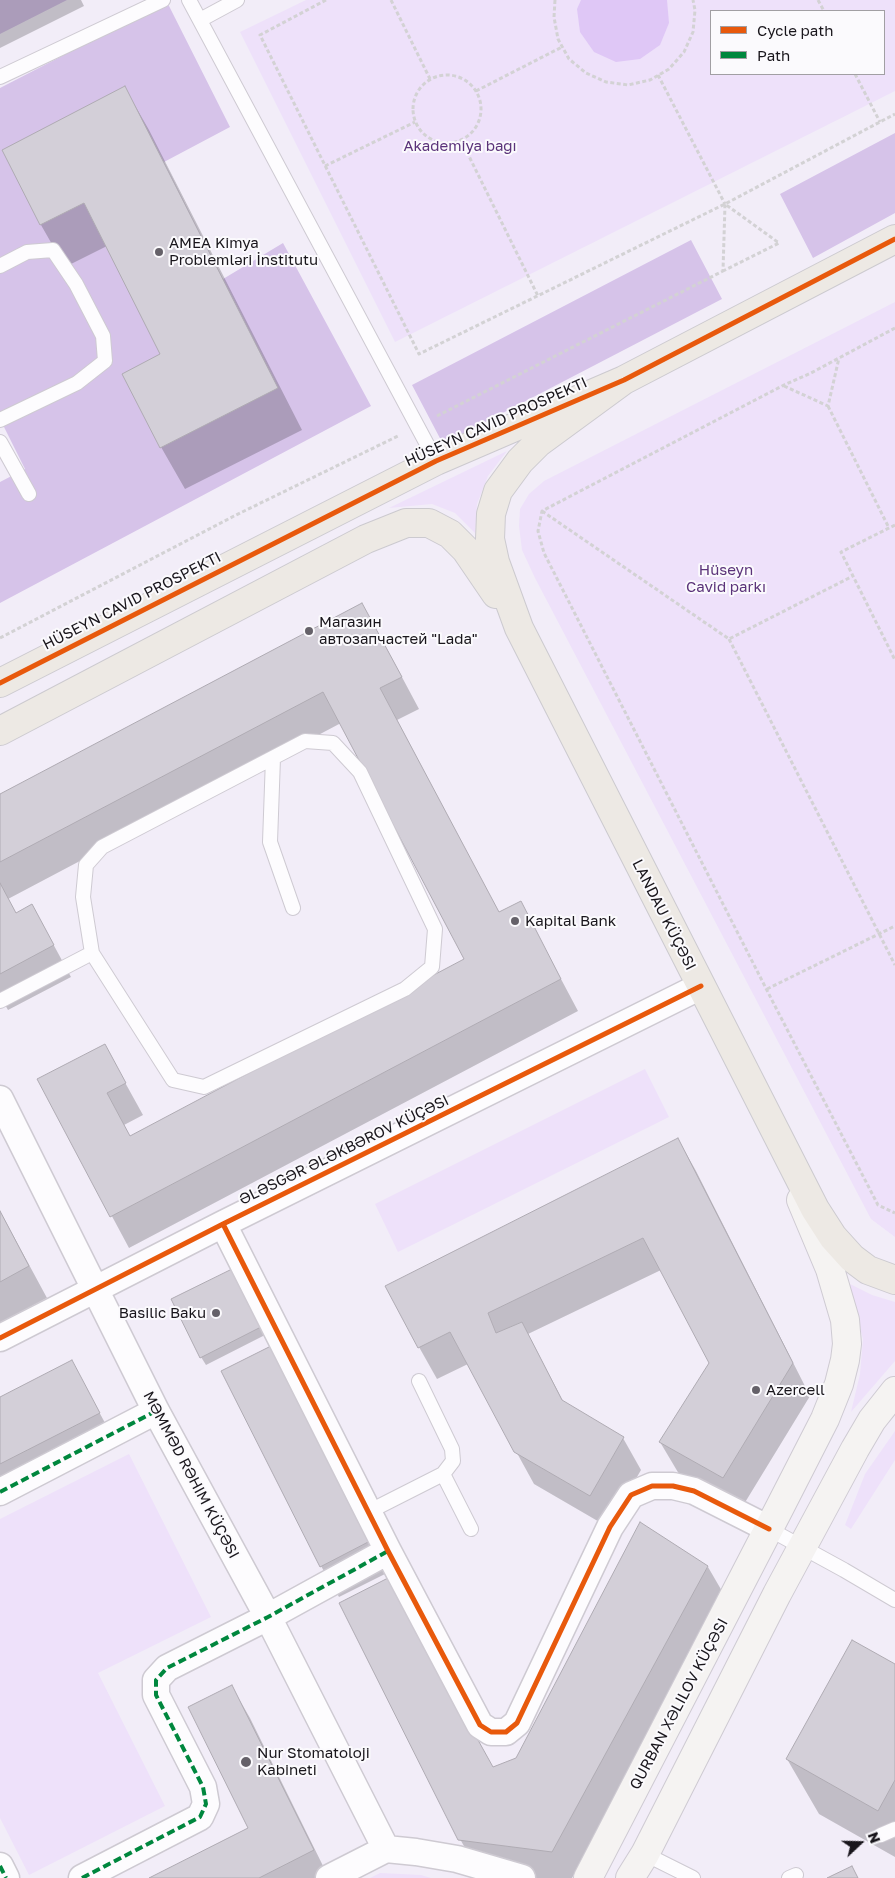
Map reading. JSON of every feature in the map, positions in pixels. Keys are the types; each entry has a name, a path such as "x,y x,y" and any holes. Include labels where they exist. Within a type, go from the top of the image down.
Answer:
{"main road":[{"name":"HÜSEYN CAVID PROSPEKTI","path":"0,683 436,461 624,380 892,241"},
{"path":"519,628 495,562 490,539 491,514 498,491 520,461 538,444 624,380"},
{"path":"0,731 366,540 406,523 429,524 450,534 466,550 519,628"},
{"name":"LANDAU KÜÇƏSI","path":"519,628 815,1208 833,1237 852,1258 868,1270 895,1280"},
{"name":"QURBAN XƏLILOV KÜÇƏSI","path":"588,1878 825,1419 839,1384 845,1360 847,1344 845,1320 830,1270 762,1106"},
{"path":"630,1878 645,1854 803,1546 855,1449 872,1420 895,1391"}],"street":[{"name":"ƏLƏSGƏR ƏLƏKBƏROV KÜÇƏSI","path":"0,1338 223,1224 701,986"},
{"name":"MƏMMƏD RƏHIM KÜÇƏSI","path":"0,1099 156,1411 268,1617 386,1849"},
{"path":"223,1224 388,1551 480,1725 491,1732 506,1732 517,1724 610,1527 631,1495 652,1486 673,1486 694,1491 769,1529"},
{"path":"0,1492 156,1411"},
{"path":"82,1878 200,1817 206,1804 203,1787 156,1696 156,1680 167,1668 268,1617 388,1551"},
{"path":"329,1878 386,1849 416,1852 456,1860 522,1878"},
{"path":"0,1866 6,1878"}],"lane":[{"path":"0,77 163,0"},
{"path":"190,0 436,461"},
{"path":"200,20 237,0"},
{"path":"0,266 27,252 52,250 76,284 104,336 105,362 77,383 0,420"},
{"path":"0,442 29,494"},
{"path":"304,741 333,743 360,772 435,929 432,967 405,990 204,1087 173,1080 92,953 83,897 86,864 102,847 304,741"},
{"path":"273,758 270,842 293,908"},
{"path":"0,1001 92,953"},
{"path":"368,1512 443,1474 453,1461 452,1449 419,1381"},
{"path":"443,1474 471,1529"},
{"path":"769,1529 803,1546 895,1600"},
{"path":"881,1835 895,1829"},
{"path":"645,1854 693,1878"}],"path":[{"path":"326,0 260,35 419,354 725,204 895,114"},
{"path":"391,0 430,79"},
{"path":"555,0 554,17 558,39 569,59 586,73 606,82 628,85 650,80 669,69 684,52 693,32 695,10 693,0"},
{"path":"476,91 562,47"},
{"path":"444,74 455,75 465,79 476,91 482,106 481,116 477,127 470,135 450,143 439,142 429,138 421,131 415,122 413,101 417,91 424,82 430,79 444,74"},
{"path":"658,75 725,204"},
{"path":"856,75 880,122"},
{"path":"325,166 415,122"},
{"path":"461,140 538,296"},
{"path":"723,271 778,243"},
{"path":"542,511 784,385 811,374 895,328"},
{"path":"828,406 840,358"},
{"path":"784,385 828,406 889,528"},
{"path":"542,511 729,639 895,964"},
{"path":"542,511 538,532 544,552 878,1204 895,1213"},
{"path":"895,525 841,552 895,660"},
{"path":"729,639 853,576"},
{"path":"767,989 895,926"}],"green space":[{"name":"Akademiya bağı","path":"306,0 895,0 895,91 395,342 240,32"},
{"name":"Hüseyn Cavid parkı","path":"895,302 895,1237 871,1219 535,578 522,550 519,526 520,509 529,494 544,481"},
{"path":"507,451 488,476 477,504 475,533 455,513 432,504 389,508"},
{"path":"645,1069 669,1117 398,1252 375,1204"},
{"path":"848,1283 872,1295 895,1302 895,1361 851,1412 860,1374 863,1339"},
{"path":"895,1431 895,1460 851,1529 845,1525 865,1474"},
{"path":"129,1454 211,1617 98,1673 165,1806 29,1875 0,1818 0,1519"},
{"path":"380,1873 421,1875 431,1878 370,1878"}],"shaded area":[{"path":"0,0 67,0 0,34"},
{"path":"581,0 667,0 669,23 660,45 640,59 616,62 594,52 580,32 577,9"},
{"path":"167,2 230,127 164,162 223,279 283,243 371,406 0,603 0,482 25,469 0,419 0,88"},
{"path":"895,133 895,213 813,258 780,194"},
{"path":"691,240 722,299 443,444 412,385"}],"building":[{"name":"AMEA Kimya Problemləri İnstitutu","path":"125,86 278,388 160,448 122,374 160,354 84,203 40,225 2,150"},
{"path":"362,603 402,677 380,688 499,912 521,901 561,979 110,1217 37,1079 105,1044 126,1083 107,1093 130,1136 464,959 323,692 0,862 0,794"},
{"path":"0,883 16,913 32,904 54,945 0,974"},
{"path":"678,1138 793,1363 723,1478 659,1442 709,1363 643,1238 488,1313 496,1333 522,1322 562,1400 624,1437 590,1496 514,1452 450,1332 418,1348 385,1286"},
{"path":"0,1211 29,1266 0,1282"},
{"name":"Basilic Baku","path":"232,1269 261,1327 200,1358 171,1299"},
{"path":"273,1345 372,1540 320,1567 221,1371"},
{"path":"72,1360 100,1413 0,1464 0,1397"},
{"path":"640,1522 708,1566 552,1852 458,1840 339,1603 388,1578 493,1767 516,1758"},
{"path":"852,1640 895,1664 895,1780 878,1811 786,1759"},
{"path":"232,1685 314,1850 259,1878 149,1878 248,1828 188,1707"},
{"path":"852,1866 858,1878 827,1878"}],"marked path":[{"path":"0,1492 156,1411"},
{"path":"82,1878 200,1817 206,1804 203,1787 156,1695 156,1680 167,1668 268,1617 388,1551"},
{"path":"0,1866 6,1878"}],"cycle path":[{"path":"0,683 436,461 624,380 895,239"},
{"path":"0,1338 223,1224 701,986"},
{"path":"223,1224 388,1551 480,1725 491,1732 506,1732 517,1723 610,1527 631,1495 652,1486 673,1486 694,1491 769,1529"}],"place":[{"name":"AMEA Kimya Problemləri İnstitutu","path":"159,252"},
{"name":"Магазин автозапчастей \"Lada\"","path":"309,631"},
{"name":"Kapital Bank","path":"515,921"},
{"name":"Basilic Baku","path":"216,1313"},
{"name":"Azercell","path":"756,1390"},
{"name":"Nur Stomatoloji Kabineti","path":"246,1762"}]}
